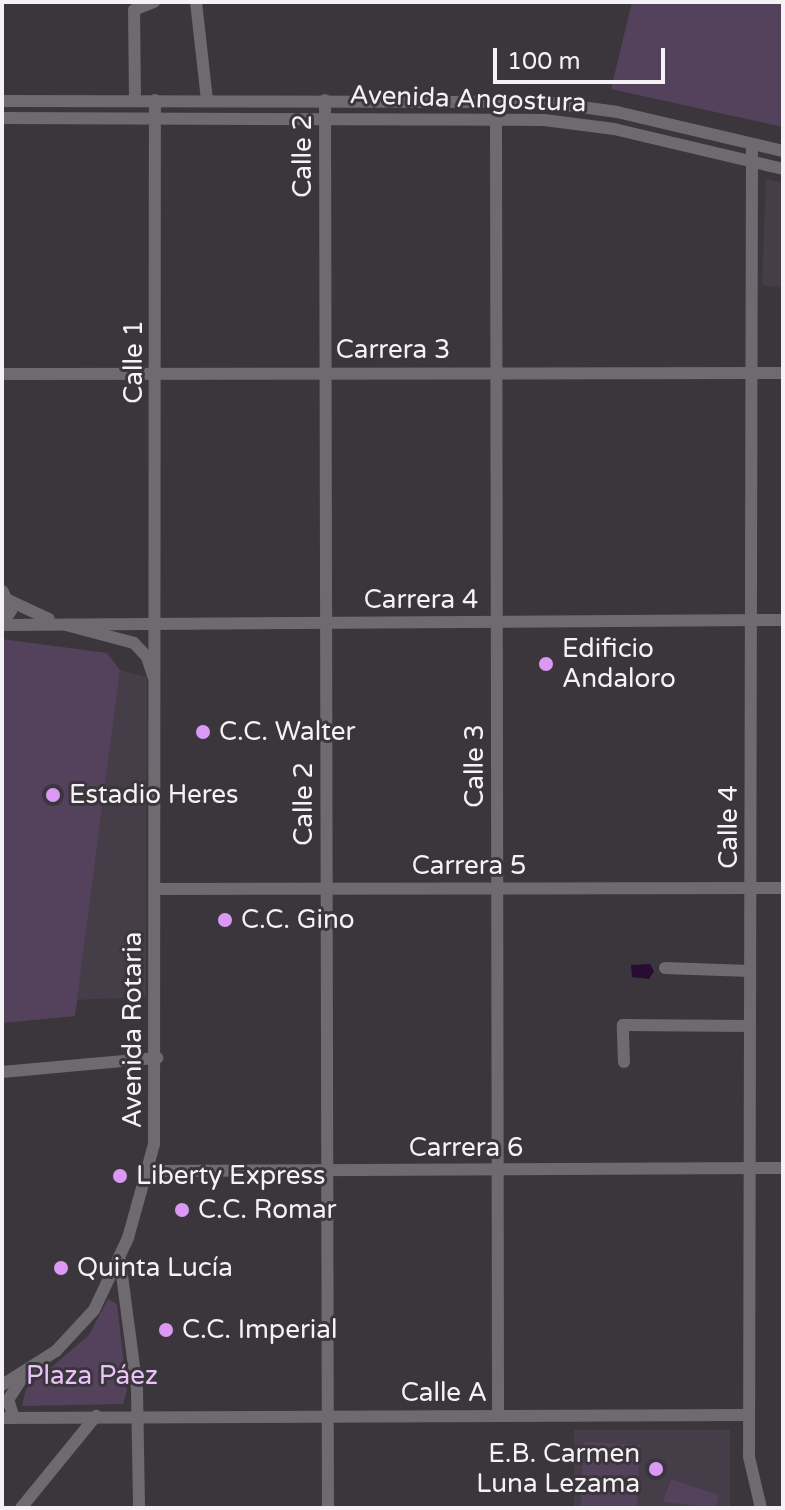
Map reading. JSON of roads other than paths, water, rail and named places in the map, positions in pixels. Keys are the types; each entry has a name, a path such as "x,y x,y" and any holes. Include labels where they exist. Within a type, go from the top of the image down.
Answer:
{"street":[{"path":"135,101 134,10 154,2"},
{"path":"196,2 207,100"},
{"name":"Calle 1","path":"155,100 156,623"},
{"name":"Avenida Angostura","path":"2,101 325,100 577,106 783,151"},
{"name":"Calle 2","path":"325,100 328,1508"},
{"name":"Avenida Angostura","path":"2,118 496,117 595,125 783,169"},
{"name":"Calle 3","path":"496,117 498,1415"},
{"name":"Calle 4","path":"752,144 749,1415 750,1471 761,1508"},
{"name":"Carrera 3","path":"2,374 783,373"},
{"path":"2,624 10,610 5,592"},
{"name":"Carrera 4","path":"5,592 60,623"},
{"name":"Carrera 4","path":"2,624 783,620"},
{"name":"Avenida Rotaria","path":"60,623 134,643 150,664 155,690"},
{"name":"Avenida Rotaria","path":"139,1508 138,1415 120,1258 149,1171 157,1058 156,623"},
{"name":"Carrera 5","path":"156,889 783,888"},
{"path":"665,968 750,971"},
{"path":"624,1062 623,1025 750,1026"},
{"path":"2,1072 157,1058"},
{"name":"Carrera 6","path":"149,1171 783,1168"},
{"path":"8,1418 8,1400 28,1372 84,1324 120,1258"},
{"path":"2,1385 28,1372"},
{"name":"Calle A","path":"8,1418 138,1415 749,1415"},
{"path":"21,1508 96,1416"}],"place":[{"name":"Edificio Andaloro","path":"546,664"},
{"name":"C.C. Walter","path":"203,732"},
{"name":"Estadio Heres","path":"53,795"},
{"name":"C.C. Gino","path":"225,920"},
{"name":"Liberty Express","path":"120,1176"},
{"name":"C.C. Romar","path":"182,1210"},
{"name":"Quinta Lucía","path":"61,1268"},
{"name":"C.C. Imperial","path":"166,1330"},
{"name":"E.B. Carmen Luna Lezama","path":"656,1469"}],"park label":[{"name":"Plaza Páez","path":"92,1376"}]}
